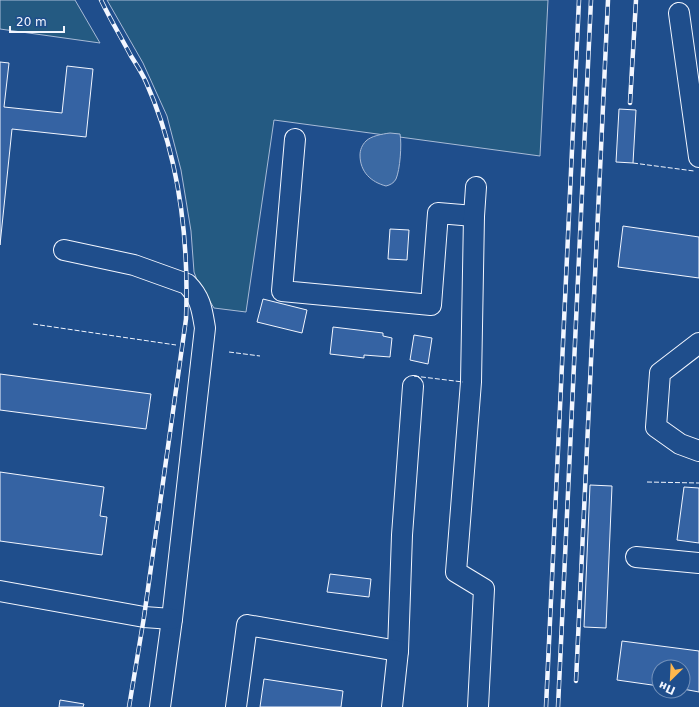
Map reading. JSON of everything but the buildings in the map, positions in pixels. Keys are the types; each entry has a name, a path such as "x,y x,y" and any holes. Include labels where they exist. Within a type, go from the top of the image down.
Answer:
{"lane":[{"path":"679,13 699,157"},
{"path":"295,139 282,292 431,305 438,213 474,216"},
{"path":"476,186 474,216 471,382 456,572 484,589 478,707"},
{"path":"64,250 134,265 187,284 192,289 202,306 205,328 172,619 160,707"},
{"path":"696,352 660,373 656,427 680,444 699,451"},
{"path":"392,707 398,651 402,535 413,386"},
{"path":"636,557 699,563"},
{"path":"0,591 144,617 172,619"},
{"path":"236,707 247,625 398,651"}],"shaded area":[{"path":"0,0 75,0 100,43 0,29"},
{"path":"107,0 548,0 540,156 274,120 246,312 214,308 197,280 194,272 191,231 181,170 167,116 143,63"},
{"path":"390,133 400,134 401,144 399,170 396,179 392,184 386,186 376,182 367,175 362,166 360,153 362,146 368,139"}],"railway":[{"path":"101,0 144,79 167,139 180,198 186,259 186,319 144,617 129,707"},
{"path":"546,707 579,0"},
{"path":"558,707 591,0"},
{"path":"576,681 608,0"},
{"path":"630,103 636,0"}],"fence":[{"path":"633,163 694,171"},
{"path":"33,324 176,345"},
{"path":"229,352 260,356"},
{"path":"414,376 463,382"},
{"path":"647,482 699,483"}]}
